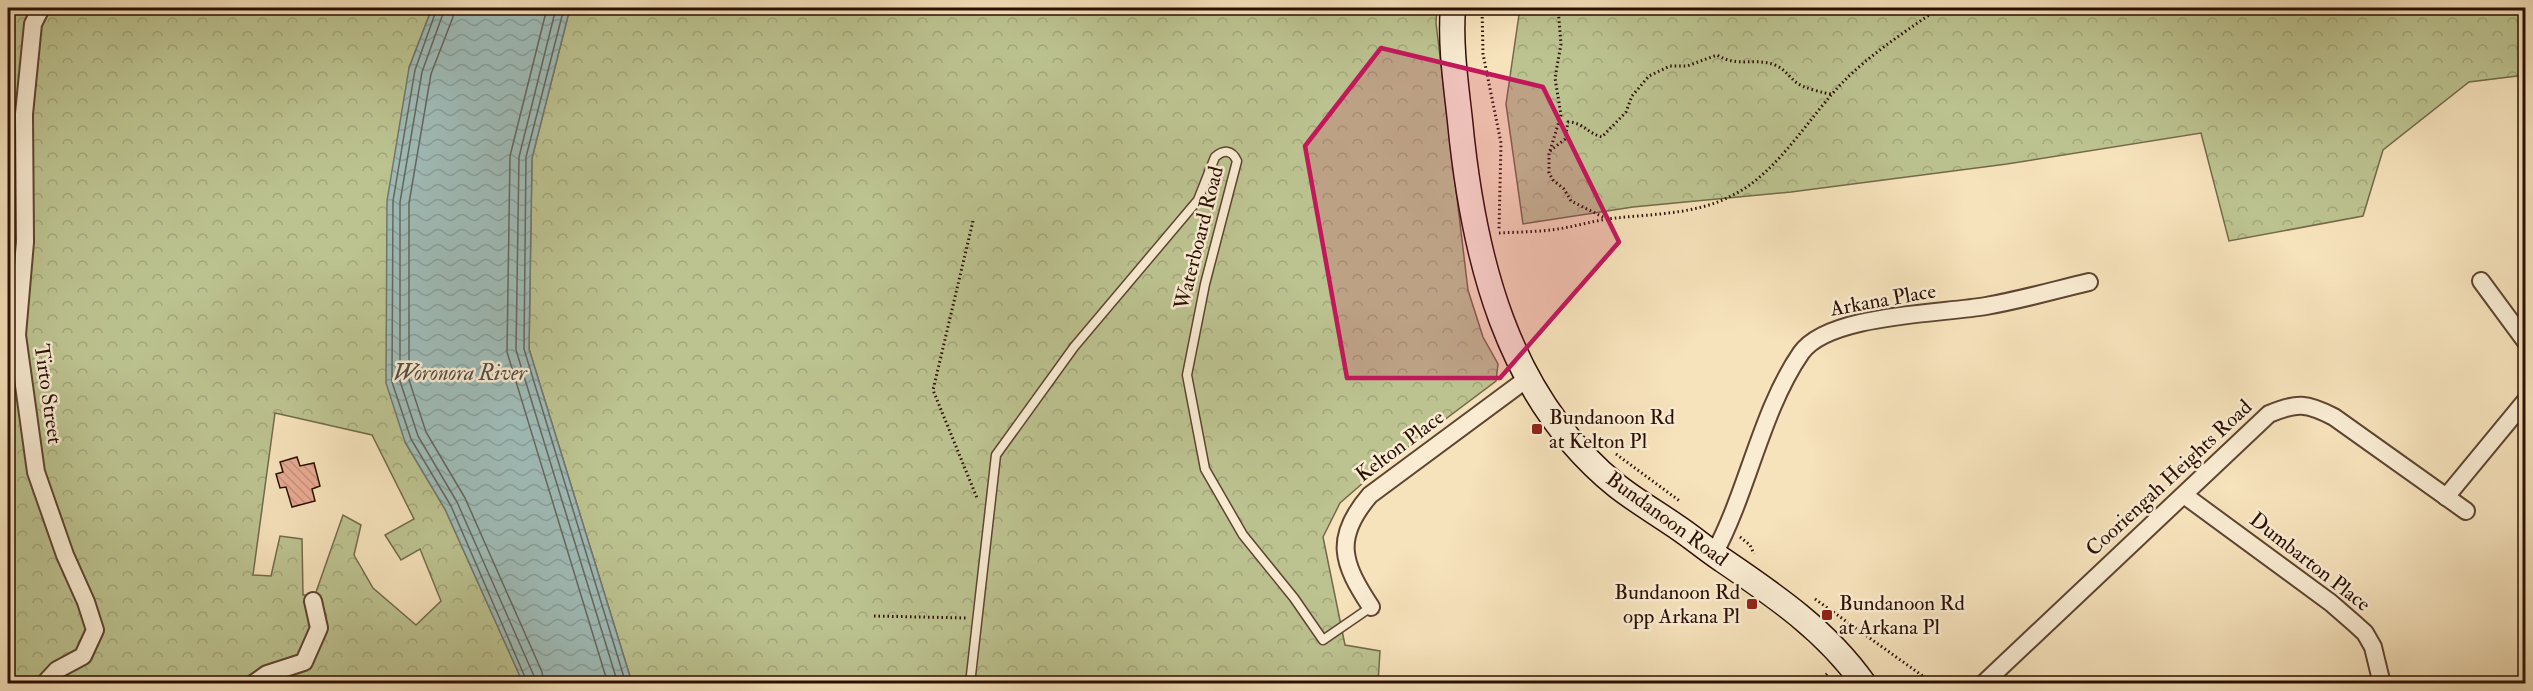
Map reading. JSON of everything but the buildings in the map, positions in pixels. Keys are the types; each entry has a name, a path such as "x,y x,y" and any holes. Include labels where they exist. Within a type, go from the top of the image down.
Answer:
{"street":[{"name":"Tirto Street","path":"41,8 33,24 24,114 24,242 17,334 36,472 65,555 86,602 95,630 83,656 57,670 45,684"},
{"name":"Bundanoon Road","path":"1453,8 1458,108 1474,228 1493,299 1506,335 1544,405 1563,430 1604,474 1634,498 1817,628 1846,658 1864,684"},
{"path":"2481,281 2526,342"},
{"name":"Arkana Place","path":"1714,554 1728,529 1782,385 1802,350 1814,339 1850,324 1987,306 2089,282"},
{"name":"Kelton Place","path":"1371,607 1346,562 1347,536 1353,515 1370,495 1528,378"},
{"path":"2446,497 2526,400"},
{"name":"Cooriengah Heights Road","path":"1983,684 2269,414 2300,404 2317,408 2334,417 2466,511"},
{"name":"Dumbarton Place","path":"2184,495 2331,603 2360,628 2373,647 2382,684"},
{"path":"253,684 267,674 304,662 319,628 313,601"}],"lane":[{"name":"Waterboard Road","path":"970,684 996,455 1074,347 1198,200 1215,157 1221,152 1228,151 1234,154 1237,161 1205,284 1187,375 1205,469 1243,535 1294,598 1323,640 1371,607"}],"path":[{"path":"1482,8 1483,54 1501,142 1499,233 1501,242"},
{"path":"1558,8 1561,44 1555,78 1561,115 1550,151 1549,173 1553,180 1564,189 1571,201 1606,219"},
{"path":"1499,233 1559,229 1606,219 1657,215 1713,204 1732,196 1747,187 1766,170 1846,79 1939,8"},
{"path":"1550,151 1565,139 1568,122 1579,123 1595,135 1602,137 1626,112 1632,96 1649,76 1670,66 1687,66 1707,57 1717,55 1724,60 1741,64 1762,62 1773,64 1786,71 1798,85 1812,87 1824,94 1833,93"},
{"path":"973,221 933,390 988,525"},
{"path":"1616,453 1686,505"},
{"path":"1728,529 1750,545 1754,554"},
{"path":"1808,594 1934,684"},
{"path":"874,616 977,618"}],"highlighted area":[{"path":"1381,48 1543,87 1619,242 1500,378 1347,378 1305,146"}],"green space":[{"path":"8,8 432,8 409,68 405,442 445,509 523,683 8,683","holes":["275,413 372,435 414,519 385,535 401,560 420,549 441,601 416,625 373,588 354,555 361,525 343,515 315,595 303,595 302,539 280,536 271,576 253,575"]},
{"path":"570,8 1437,8 1436,23 1468,290 1483,337 1498,364 1496,381 1379,469 1340,503 1323,537 1345,645 1380,651 1378,683 632,683 529,349 532,158"},
{"path":"1520,8 2525,8 2525,75 2469,82 2383,150 2363,216 2229,241 2201,133 2007,164 1791,192 1633,207 1523,224 1506,104"}],"water":[{"name":"Woronora River","path":"432,8 570,8 532,158 529,349 632,683 523,683 445,509 405,442 386,383 387,201 409,68"}],"place":[{"name":"Bundanoon Rd at Kelton Pl","path":"1537,429"},
{"name":"Bundanoon Rd opp Arkana Pl","path":"1752,604"},
{"name":"Bundanoon Rd at Arkana Pl","path":"1827,615"}]}
